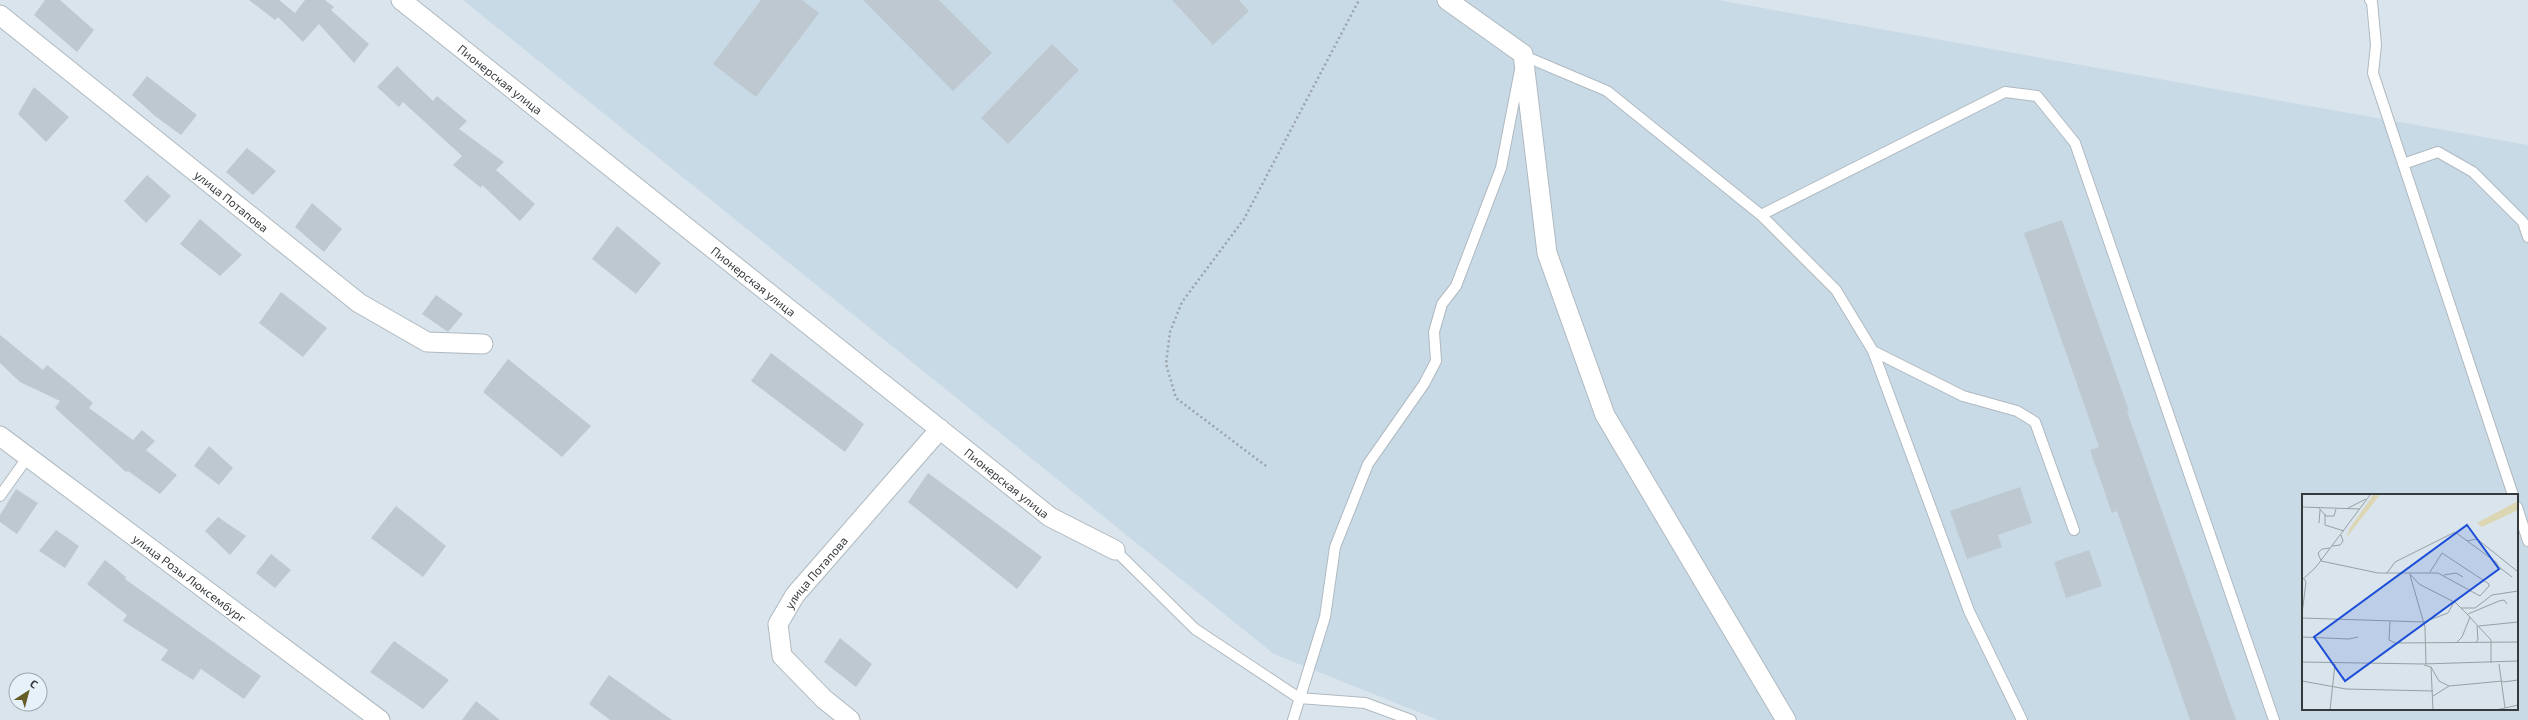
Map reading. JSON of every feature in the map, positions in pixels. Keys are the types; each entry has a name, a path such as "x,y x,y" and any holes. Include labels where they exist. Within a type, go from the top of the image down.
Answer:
{"street":[{"name":"Пионерская улица","path":"400,0 1050,517 1115,550"},
{"path":"1448,0 1523,54 1547,253 1605,415 1785,720"},
{"name":"улица Потапова","path":"0,15 359,302 427,342 483,344"},
{"name":"улица Потапова","path":"850,720 824,699 782,656 778,624 795,595 940,429"},
{"name":"улица Розы Люксембург","path":"0,436 27,458 380,720"}],"lane":[{"path":"2370,0 2372,2 2376,45 2373,73 2513,494"},
{"path":"1293,720 1325,617 1335,547 1368,464 1424,384 1436,361 1434,332 1442,304 1456,286 1501,168 1523,54 1607,92 1761,215 1836,290 1873,351 1969,611 2022,720"},
{"path":"1761,215 2005,92 2037,96 2075,143 2274,720"},
{"path":"2403,164 2438,152 2473,172 2522,222 2528,237"},
{"path":"1873,351 1963,396 2017,412 2035,422 2074,530"},
{"path":"0,496 27,458"},
{"path":"2518,510 2528,541"},
{"path":"1115,550 1195,629 1300,698 1365,703 1411,720"}],"path":[{"path":"1266,466 1176,398 1166,364 1170,332 1182,302 1244,218 1359,0"}],"shaded area":[{"path":"463,0 1718,0 2528,145 2528,720 1438,720 1274,654"}],"building":[{"path":"45,0 60,0 94,30 77,52 34,15"},
{"path":"249,0 279,0 295,13 305,0 325,0 334,7 331,10 369,44 354,63 319,24 303,42 278,17 275,20"},
{"path":"761,0 802,0 819,13 756,97 713,64"},
{"path":"863,0 939,0 992,53 953,91"},
{"path":"1172,0 1239,0 1249,11 1213,45"},
{"path":"1052,44 1079,70 1008,144 981,118"},
{"path":"397,66 433,101 437,96 467,121 459,129 504,162 496,170 535,204 520,221 482,185 481,188 453,165 462,156 403,102 399,107 377,87"},
{"path":"147,76 197,115 181,135 155,116 132,95"},
{"path":"34,87 69,117 46,142 18,114"},
{"path":"247,148 276,171 253,195 226,172"},
{"path":"147,175 171,196 146,223 124,201"},
{"path":"312,203 342,229 324,252 295,227"},
{"path":"200,219 242,255 220,276 180,244"},
{"path":"2062,220 2129,411 2127,412 2236,720 2190,720 2117,511 2112,513 2090,450 2099,447 2024,233"},
{"path":"617,226 661,263 636,294 592,259"},
{"path":"281,292 327,328 303,357 259,323"},
{"path":"436,295 463,314 448,332 422,314"},
{"path":"0,335 43,370 47,365 93,403 89,408 133,440 142,430 155,441 146,450 177,475 160,494 128,471 126,472 55,408 60,401 20,382 0,363"},
{"path":"771,353 864,424 845,452 751,381"},
{"path":"508,359 591,426 562,457 483,392"},
{"path":"209,446 233,468 219,485 194,466"},
{"path":"928,473 1042,557 1017,589 908,502"},
{"path":"2020,487 2032,523 1998,535 2002,547 1967,559 1950,511"},
{"path":"16,489 38,503 17,534 0,522 0,515"},
{"path":"396,506 446,546 423,577 371,538"},
{"path":"218,517 246,536 230,555 205,531"},
{"path":"56,530 79,546 65,568 39,551"},
{"path":"2089,550 2102,586 2066,598 2054,562"},
{"path":"271,554 291,570 275,588 256,573"},
{"path":"105,560 126,577 125,579 261,676 244,699 201,669 193,680 161,660 168,650 123,621 127,615 87,584"},
{"path":"840,638 872,664 856,687 824,662"},
{"path":"394,641 449,680 423,709 370,672"},
{"path":"609,675 672,720 610,720 589,704"},
{"path":"476,701 500,720 462,720"}]}
